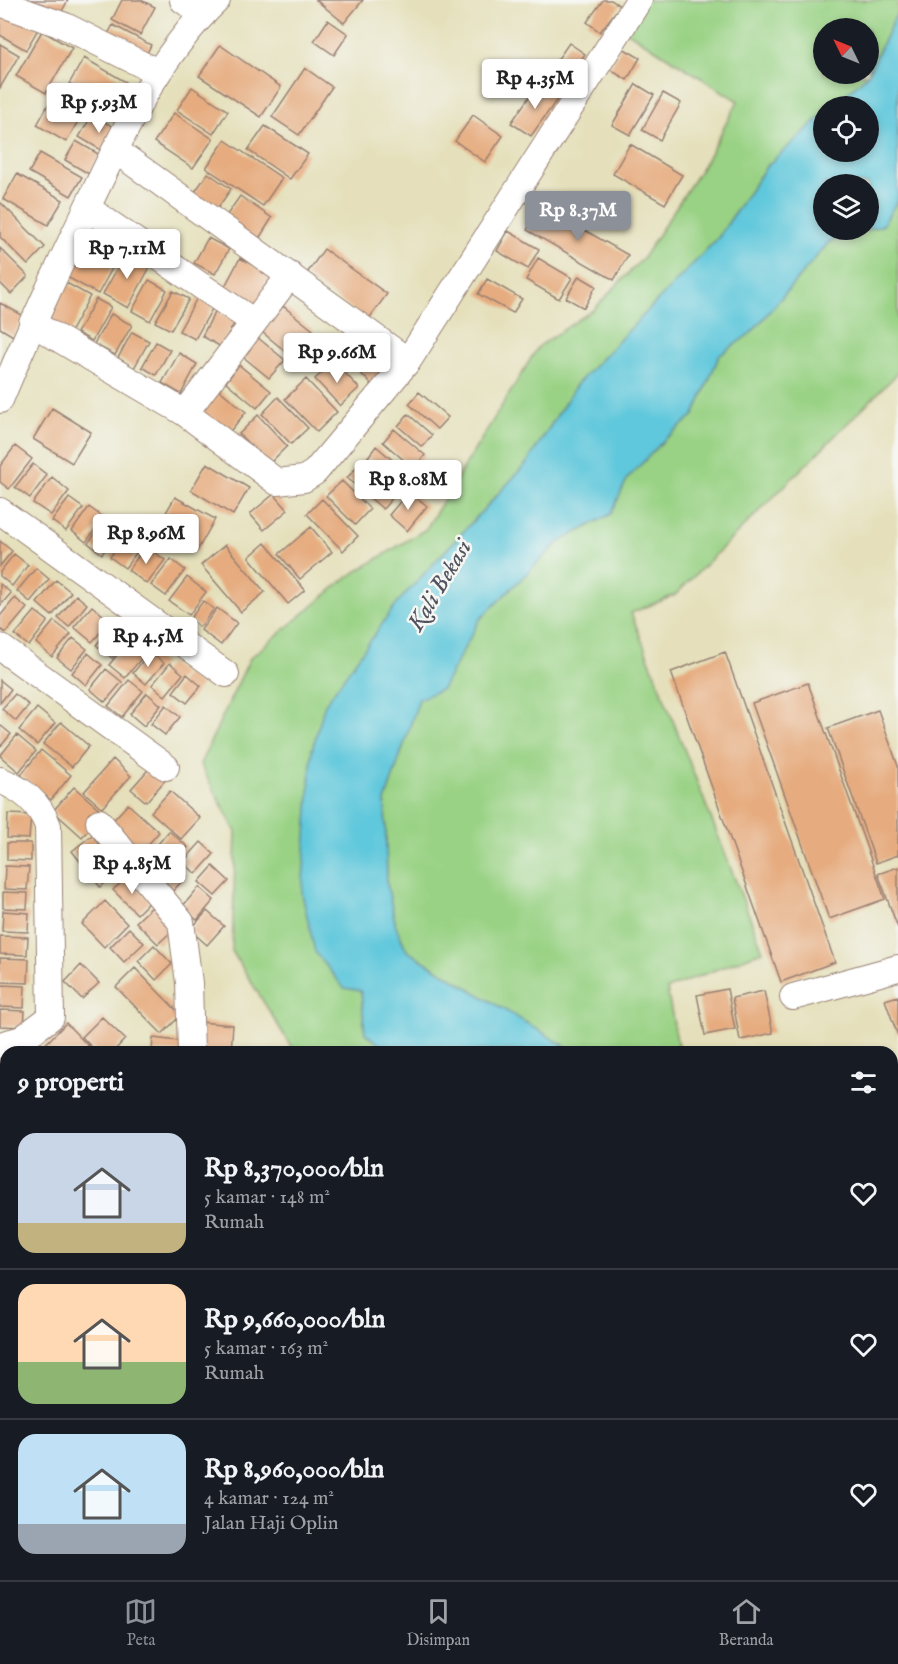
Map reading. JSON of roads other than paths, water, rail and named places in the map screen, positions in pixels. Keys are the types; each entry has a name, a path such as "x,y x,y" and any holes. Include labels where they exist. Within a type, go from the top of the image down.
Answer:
{"street":[{"path":"32,323 185,413 277,482 304,479 315,472 408,361 639,0"},
{"path":"0,3 65,26 157,72"},
{"path":"0,400 32,323 115,150 157,72 201,5"},
{"path":"115,150 408,361"},
{"path":"87,208 254,322"},
{"path":"185,413 290,275"},
{"path":"0,511 226,674"},
{"path":"0,647 166,767"},
{"path":"0,780 20,789 32,798 43,812 48,826 51,1017 22,1039 0,1045"},
{"path":"99,822 181,922 189,983 191,1046"},
{"path":"793,997 898,968"}],"water":[{"name":"Kali Bekasi","path":"898,11 898,199 883,225 879,226 879,174 813,174 813,240 835,240 829,242 752,332 719,356 694,415 665,439 627,479 611,514 559,542 480,619 442,689 419,699 385,801 387,884 396,927 407,951 565,1046 382,1046 365,1033 361,991 344,988 315,952 302,894 312,750 325,704 397,603 527,463 577,384 718,238 766,167 813,124 813,162 879,162 879,96 844,96 857,84 879,84 879,51"}]}
